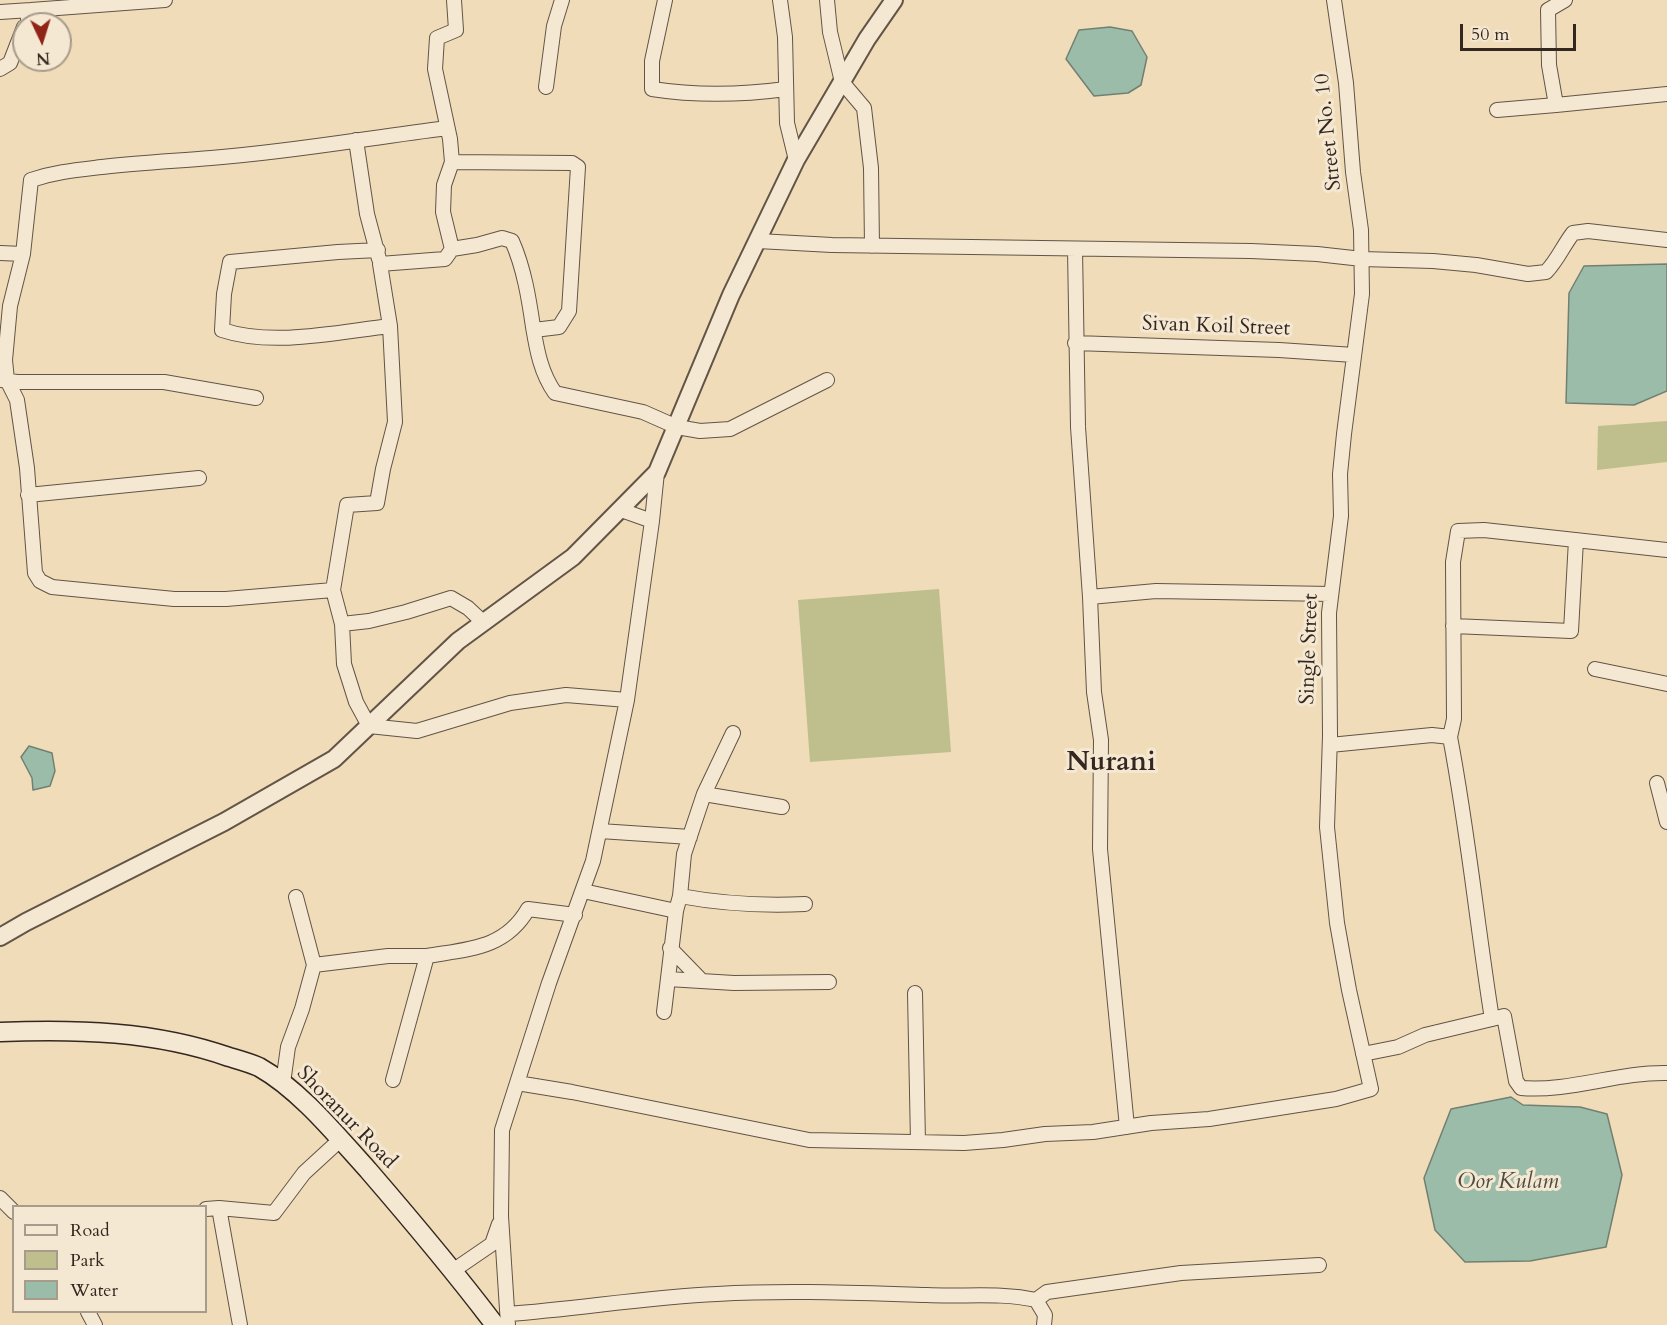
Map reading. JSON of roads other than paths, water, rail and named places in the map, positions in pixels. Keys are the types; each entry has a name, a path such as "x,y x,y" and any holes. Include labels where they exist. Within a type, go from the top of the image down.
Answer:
{"main road":[{"name":"Shoranur Road","path":"0,1032 104,1031 158,1038 212,1050 258,1067 283,1083 340,1139 454,1270 504,1321"}],"street":[{"path":"0,12 165,0"},
{"path":"452,249 443,212 444,185 452,162 450,139 435,69 437,38 456,30 454,0"},
{"path":"546,87 554,26 562,0"},
{"path":"665,0 652,61 652,89 712,95 786,89"},
{"path":"780,0 785,38 788,123 796,160"},
{"path":"827,0 830,32 842,82 864,108 871,168 872,246"},
{"path":"894,0 867,39 796,160 731,294 657,472 627,700 594,861 549,983 502,1130 501,1216 504,1321 705,1294 762,1292 1018,1296 1036,1300 1045,1316 1044,1325"},
{"name":"Street No. 10","path":"1334,0 1346,83 1362,259"},
{"path":"1556,105 1549,65 1548,10 1565,0"},
{"path":"0,69 10,63 12,58"},
{"path":"1497,110 1667,94"},
{"path":"333,590 226,599 174,599 52,587 40,581 35,573 27,468 17,400 4,380 10,306 23,254 31,180 54,172 154,161 213,158 447,128"},
{"path":"356,140 390,326 395,422 382,469 377,503 347,505 333,590 342,624 344,664 356,702 369,726"},
{"path":"452,162 572,163 578,167 569,311 559,327 534,330"},
{"path":"758,241 872,246 1251,251 1476,265 1528,274 1546,273 1556,262 1562,248 1573,233 1588,231 1615,233 1667,240"},
{"path":"390,326 311,336 238,335 222,330 224,294 230,262 338,252 379,257 445,259 452,249 502,238 512,242 526,288 536,349 549,384 555,393 643,412 677,427 700,431 730,429 827,380"},
{"path":"517,1083 676,1112 809,1140 918,1143 993,1141 1127,1127 1100,849 1101,740 1094,692 1078,427 1076,249"},
{"path":"0,253 23,254"},
{"name":"Single Street","path":"1127,1127 1209,1119 1336,1099 1371,1089 1337,923 1328,838 1331,594 1341,516 1340,474 1362,294 1362,259"},
{"name":"Sivan Koil Street","path":"1076,343 1354,355"},
{"path":"4,380 17,382 164,382 256,398"},
{"path":"0,937 26,921 224,822 334,759 458,641 573,557 657,472"},
{"path":"28,495 199,478"},
{"path":"621,510 652,521"},
{"path":"1492,1019 1460,792 1450,738 1454,719 1453,562 1458,531 1484,530 1667,550"},
{"path":"1453,626 1571,631 1576,540"},
{"path":"1090,597 1156,591 1331,594"},
{"path":"342,624 369,621 451,598 468,608 483,623"},
{"path":"1594,669 1667,684"},
{"path":"369,726 417,731 510,703 566,695 627,700"},
{"path":"664,1012 670,948 680,896 684,854 704,794 732,733"},
{"path":"1330,745 1432,735 1450,738"},
{"path":"1657,783 1667,822"},
{"path":"704,794 782,807"},
{"path":"600,831 690,837"},
{"path":"584,891 676,911"},
{"path":"680,896 719,903 760,906 805,904"},
{"path":"283,1083 288,1047 302,1009 314,965 296,897"},
{"path":"314,965 388,956 427,956 488,945 520,922 528,909 575,915"},
{"path":"670,948 702,981"},
{"path":"393,1080 427,956"},
{"path":"668,979 734,983 829,982"},
{"path":"915,993 918,1143"},
{"path":"1363,1054 1398,1047 1425,1035 1504,1016 1516,1080 1521,1088 1577,1085 1667,1073"},
{"path":"240,1325 212,1208 274,1213 304,1173 340,1139"},
{"path":"0,1198 12,1210"},
{"path":"454,1270 492,1244 501,1216"},
{"path":"1036,1300 1047,1292 1181,1273 1319,1265"}],"water":[{"path":"1110,27 1132,31 1147,57 1141,85 1128,93 1094,96 1066,59 1079,30"},
{"path":"1667,264 1667,391 1634,405 1566,403 1569,293 1584,266"},
{"path":"29,746 52,753 55,771 50,786 33,790 32,778 21,757"},
{"name":"Oor Kulam","path":"1511,1097 1523,1105 1580,1107 1607,1114 1622,1175 1606,1247 1530,1261 1465,1262 1435,1230 1424,1178 1451,1109"}],"district":[{"name":"Nurani","path":"1111,764"}]}
